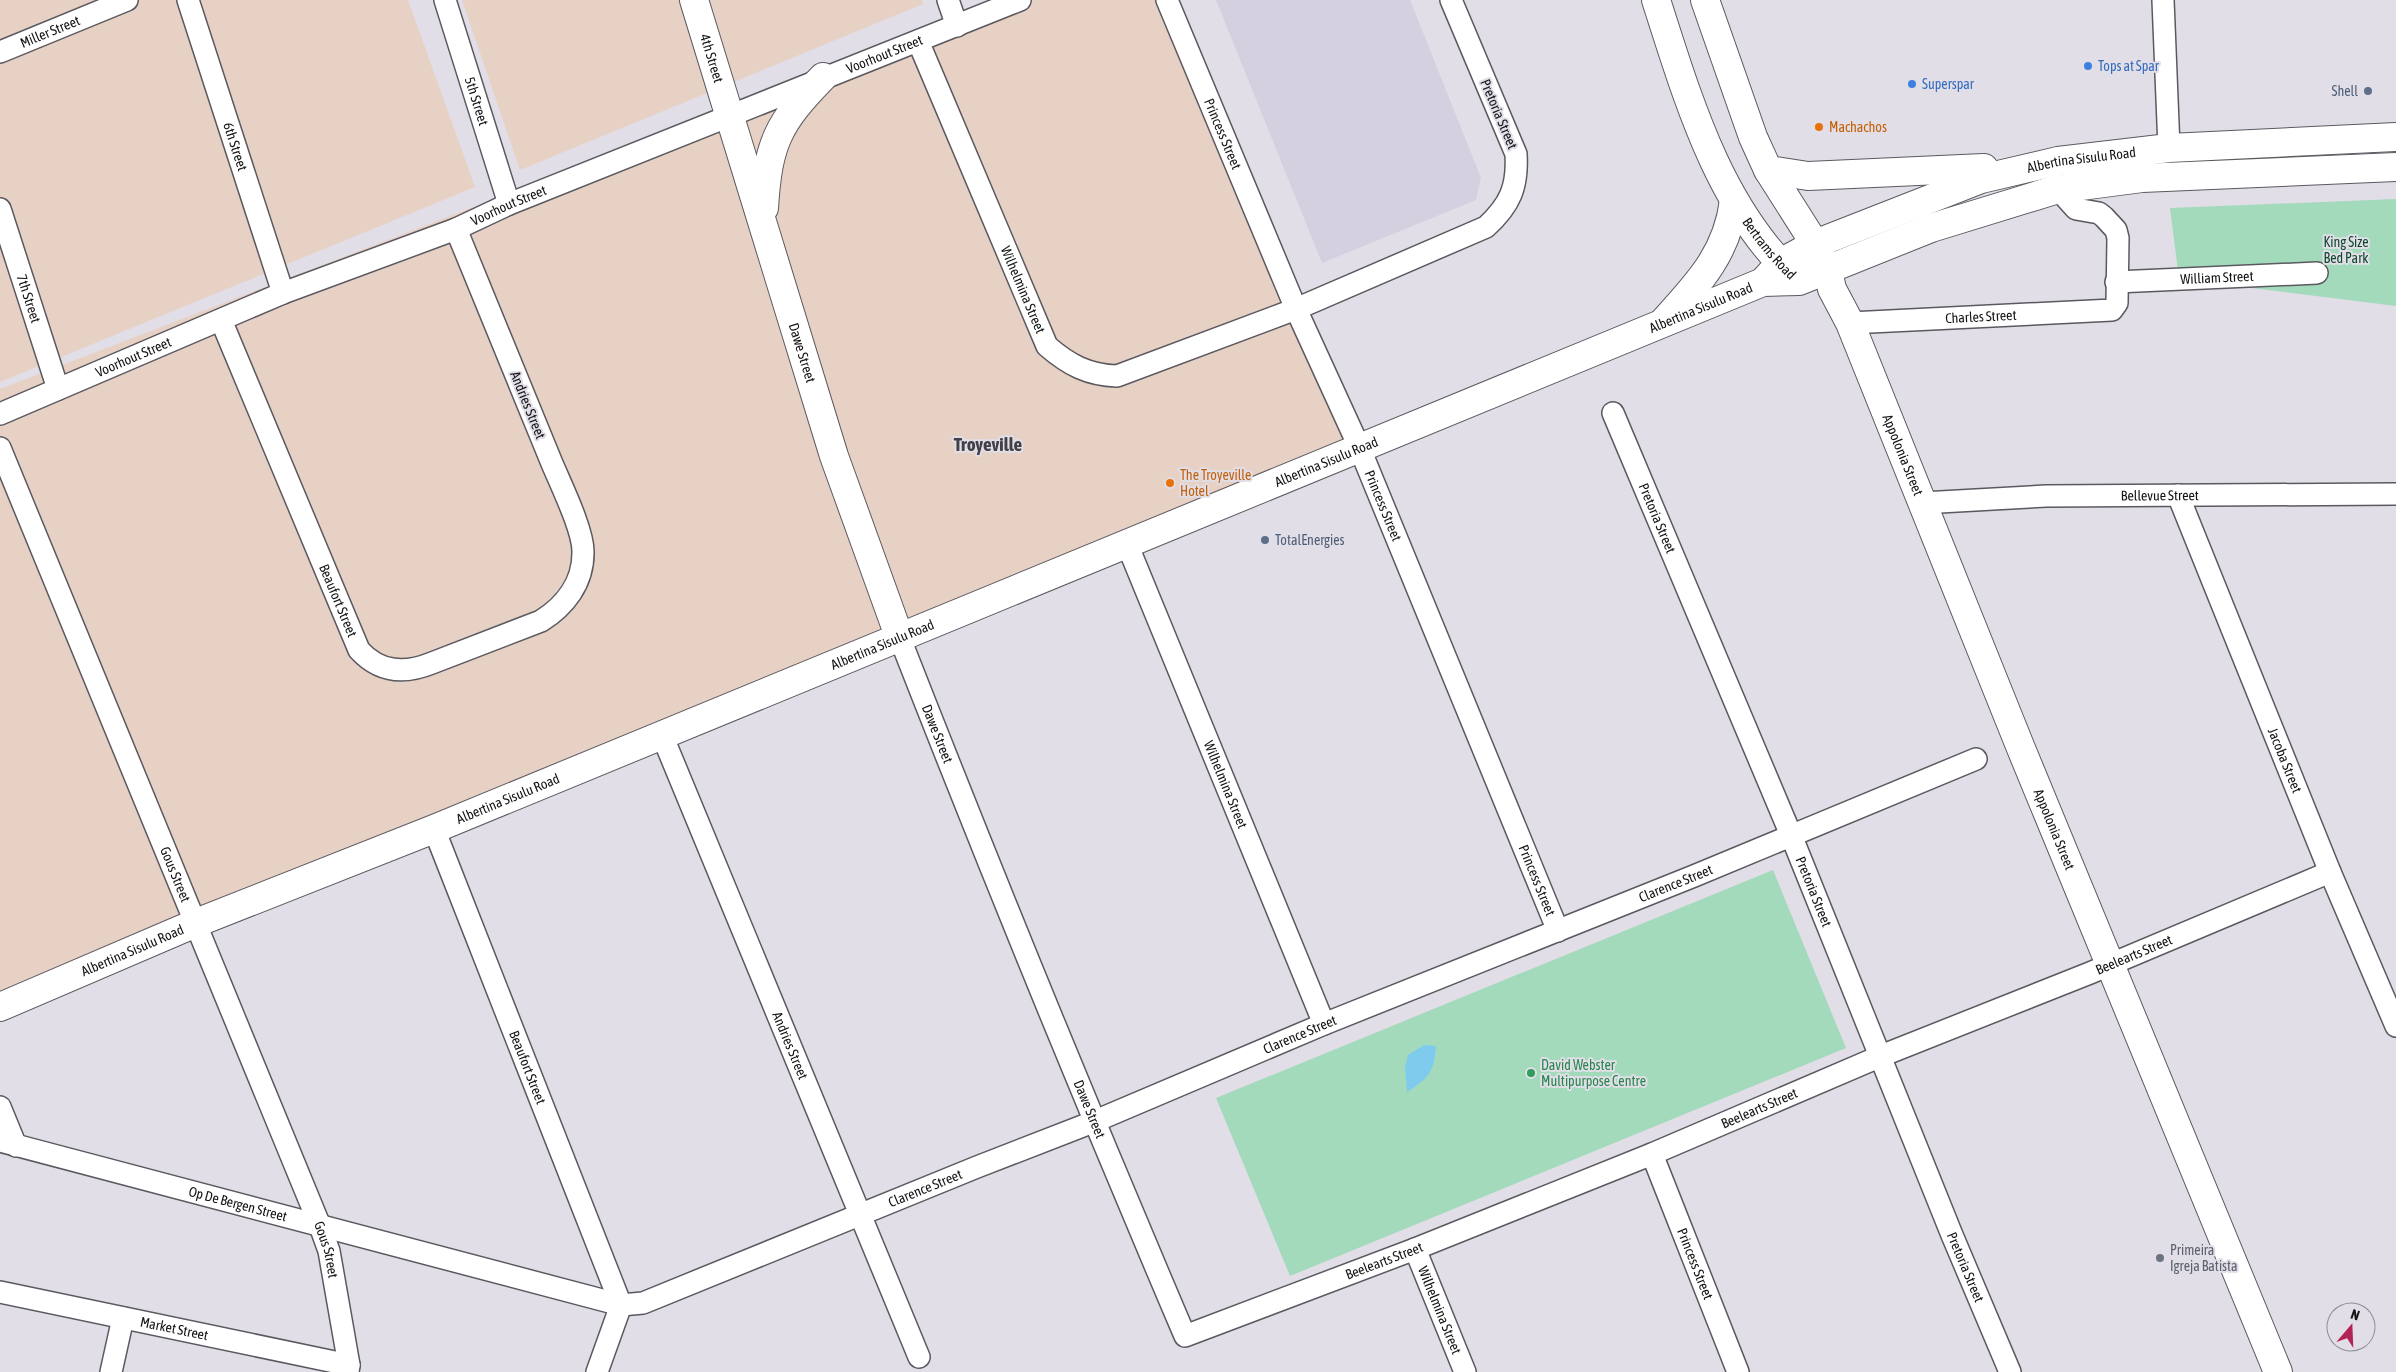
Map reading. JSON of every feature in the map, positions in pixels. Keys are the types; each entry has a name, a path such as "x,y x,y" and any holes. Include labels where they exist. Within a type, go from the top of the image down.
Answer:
{"main road":[{"name":"4th Street","path":"694,0 731,116"},
{"name":"Bertrams Road","path":"1656,0 1702,134 1734,200 1781,275"},
{"path":"1706,0 1742,110 1768,170 1814,244 1830,280"},
{"path":"763,222 766,180 778,132 797,104 823,77"},
{"name":"Dawe Street","path":"731,116 834,456 899,636"},
{"name":"Albertina Sisulu Road","path":"0,1007 196,923 434,829 899,636 1360,449 1781,275 1814,244 1920,201 1981,179 2058,161 2169,148 2396,137"},
{"path":"1768,170 1808,176 1860,175 1952,171 2058,161"},
{"name":"Albertina Sisulu Road","path":"1781,275 1830,280 1939,226 2058,189 2142,178 2396,167"},
{"path":"1659,326 1687,296 1713,262 1728,233 1734,200"},
{"name":"Appolonia Street","path":"1830,280 1850,323 2278,1372"}],"street":[{"name":"Miller Street","path":"0,52 127,0"},
{"name":"6th Street","path":"188,0 283,293"},
{"name":"5th Street","path":"445,0 509,204"},
{"path":"948,0 957,26"},
{"name":"Voorhout Street","path":"0,414 283,293 456,229 509,204 731,116 823,77 1020,0"},
{"name":"Princess Street","path":"1167,0 1296,309 1360,449 1558,931"},
{"name":"Pretoria Street","path":"1296,309 1486,227 1500,214 1510,198 1516,181 1516,154 1451,0"},
{"path":"2164,0 2169,148"},
{"name":"Wilhelmina Street","path":"918,41 1047,346 1062,358 1080,370 1099,375 1117,376 1296,309"},
{"path":"2058,189 2076,209 2099,214 2116,230 2118,238 2116,282"},
{"name":"7th Street","path":"0,208 58,388"},
{"name":"Andries Street","path":"456,229 582,540 583,553 576,583"},
{"name":"William Street","path":"2116,282 2317,273"},
{"name":"Charles Street","path":"1850,323 2112,310 2117,303 2116,282"},
{"name":"Beaufort Street","path":"221,320 359,650 373,663 392,670 416,669 532,624 552,614 560,607 569,597 576,583"},
{"name":"Pretoria Street","path":"1613,413 1790,835 1952,1235 2010,1372"},
{"name":"Gous Street","path":"0,448 320,1226 329,1251 348,1368"},
{"name":"Bellevue Street","path":"1922,503 2046,496 2396,494"},
{"name":"Jacoba Street","path":"2178,495 2330,872 2396,1026"},
{"name":"Wilhelmina Street","path":"1127,544 1324,1024"},
{"name":"Dawe Street","path":"899,636 991,871 1093,1122 1186,1336"},
{"name":"Andries Street","path":"662,735 919,1357"},
{"name":"Clarence Street","path":"622,1305 643,1303 1093,1122 1324,1024 1558,931 1976,759"},
{"name":"Beaufort Street","path":"434,829 622,1305"},
{"name":"Beelearts Street","path":"1186,1336 1415,1249 1652,1154 1881,1056 2111,964 2330,872"},
{"path":"0,1107 8,1144"},
{"name":"Op De Bergen Street","path":"8,1144 622,1305"},
{"name":"Princess Street","path":"1652,1154 1738,1372"},
{"name":"Wilhelmina Street","path":"1415,1249 1465,1372"},
{"name":"Market Street","path":"0,1292 348,1368"},
{"path":"597,1372 622,1305"},
{"path":"111,1372 123,1318"}],"shaded area":[{"path":"0,0 408,0 475,187 0,382"},
{"path":"462,0 922,0 923,4 520,170"},
{"path":"1012,0 1168,0 1360,449 0,994 0,389"},
{"path":"1216,0 1410,0 1481,178 1476,200 1322,263"}],"green space":[{"name":"King Size Bed Park","path":"2396,199 2396,306 2179,279 2170,208"},
{"name":"David Webster Multipurpose Centre","path":"1773,870 1846,1048 1290,1276 1216,1098"}],"water":[{"path":"1424,1045 1436,1046 1432,1068 1421,1083 1407,1092 1405,1067 1408,1055"}],"place":[{"name":"Tops at Spar","path":"2088,66"},
{"name":"Superspar","path":"1912,84"},
{"name":"Shell","path":"2368,91"},
{"name":"Machachos","path":"1819,127"},
{"name":"The Troyeville Hotel","path":"1170,483"},
{"name":"TotalEnergies","path":"1265,540"},
{"name":"David Webster Multipurpose Centre","path":"1531,1073"},
{"name":"Primeira Igreja Batista","path":"2160,1258"}],"district":[{"name":"Troyeville","path":"988,444"}]}
